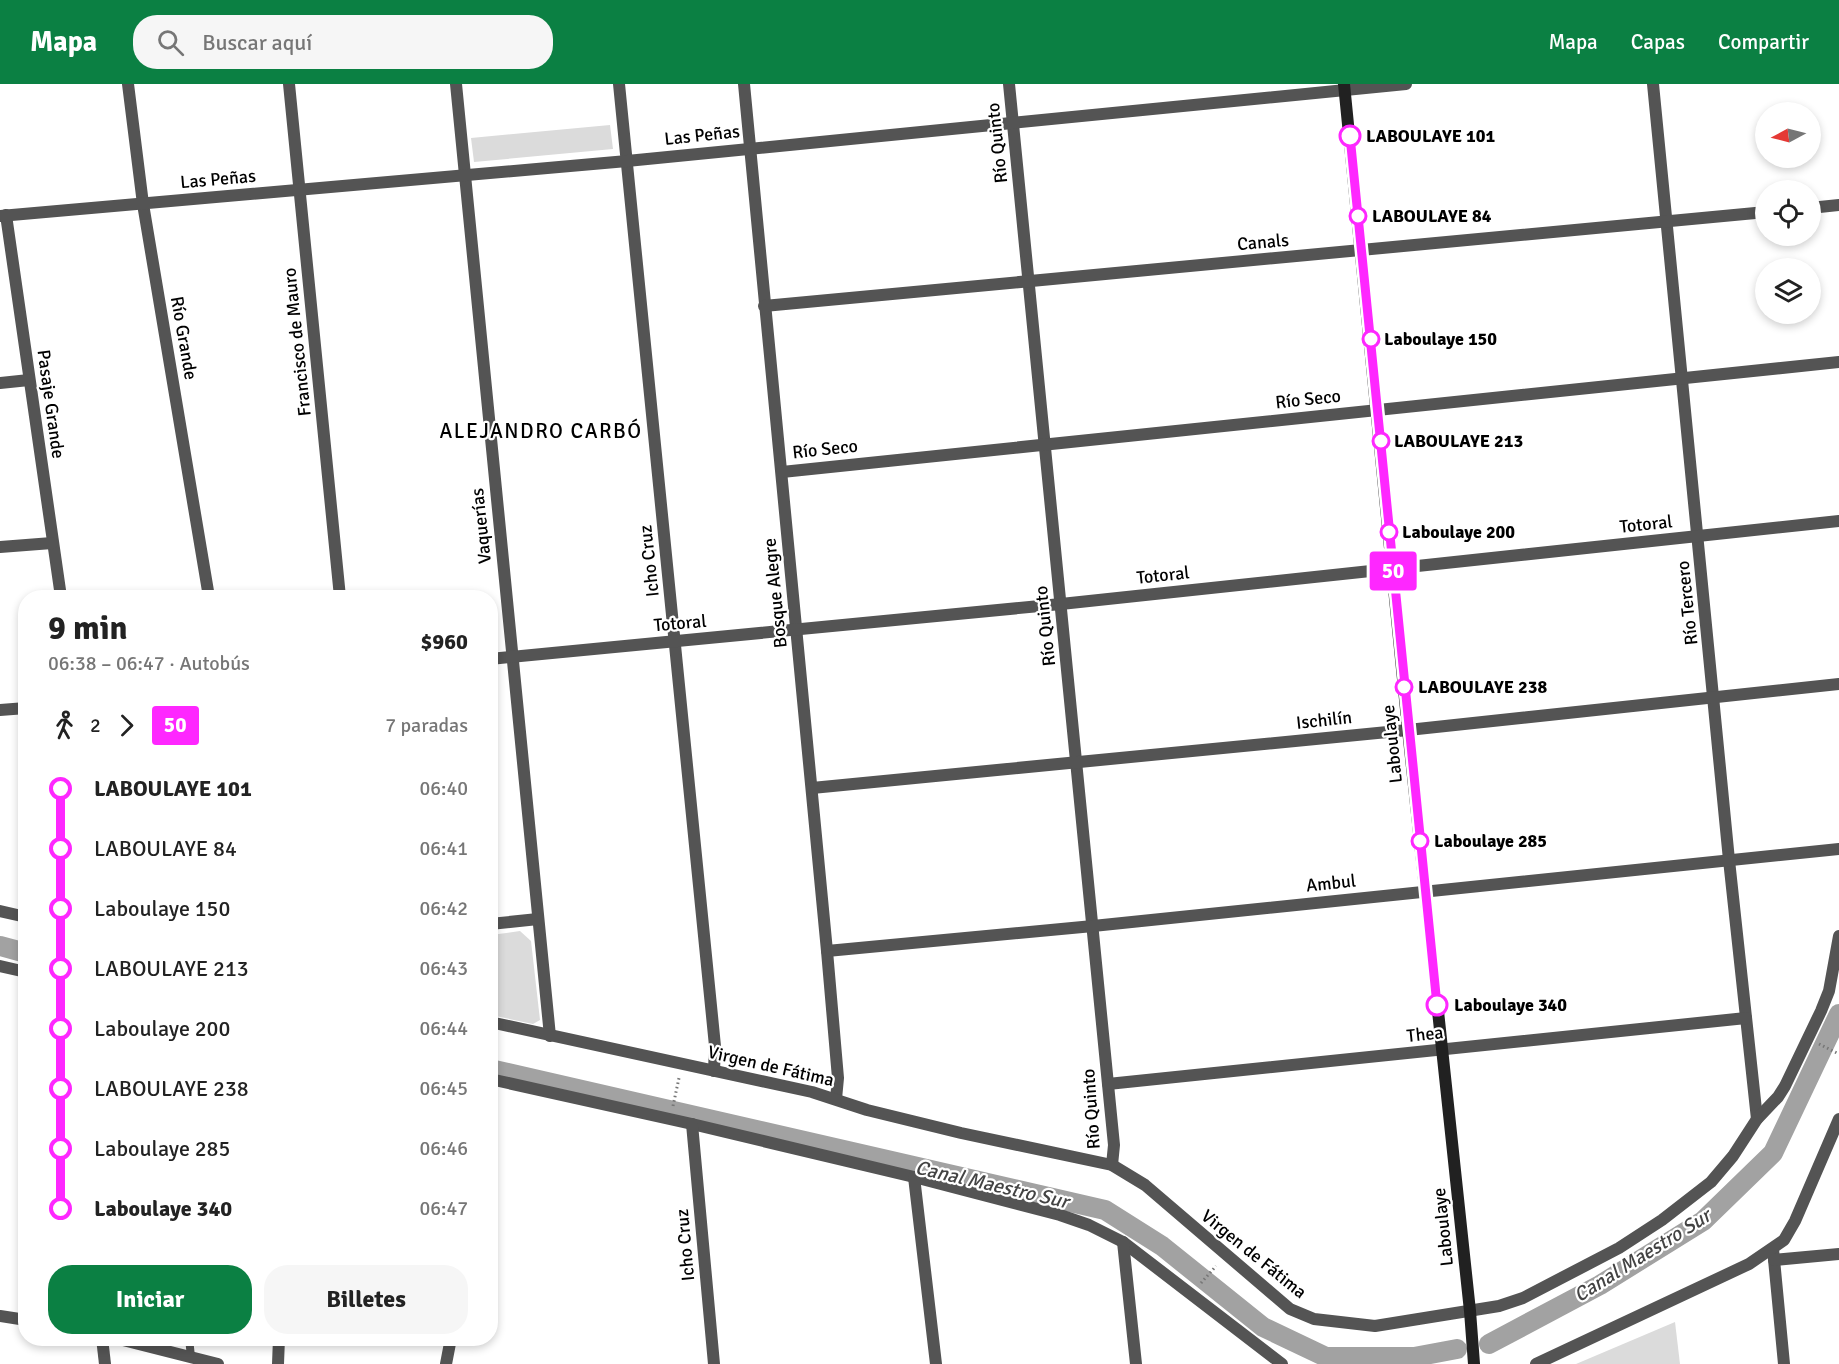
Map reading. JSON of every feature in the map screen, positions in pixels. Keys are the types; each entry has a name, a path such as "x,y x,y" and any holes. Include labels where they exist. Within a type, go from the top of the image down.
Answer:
{"main road":[{"name":"Laboulaye","path":"1345,87 1408,730 1474,1364"}],"street":[{"name":"Río Grande","path":"128,84 143,204 208,590"},
{"name":"Francisco de Mauro","path":"290,84 339,590"},
{"name":"Vaquerías","path":"456,84 550,1036"},
{"name":"Icho Cruz","path":"619,84 716,1046 714,1071"},
{"name":"Bosque Alegre","path":"744,84 827,951 838,1078 836,1099"},
{"name":"Río Quinto","path":"1009,84 1114,1145 1112,1165"},
{"name":"Las Peñas","path":"3,216 627,161 1345,87 1406,84"},
{"name":"Río Tercero","path":"1653,84 1729,860 1757,1119"},
{"path":"1821,206 1839,204"},
{"name":"Canals","path":"764,306 1029,283 1755,213"},
{"name":"Pasaje Grande","path":"3,216 60,590"},
{"name":"Río Seco","path":"782,472 1839,362"},
{"path":"0,383 29,380"},
{"name":"Totoral","path":"498,658 1061,604 1839,521"},
{"path":"0,547 52,543"},
{"name":"Ischilín","path":"812,788 1408,730 1839,684"},
{"path":"0,710 18,709"},
{"name":"Ambul","path":"827,951 1093,926 1839,849"},
{"path":"0,911 18,915"},
{"path":"498,923 538,919"},
{"name":"Virgen de Fátima","path":"498,1024 812,1092 867,1110 961,1133 1112,1165 1145,1185 1290,1309 1314,1319 1375,1326 1499,1306 1523,1298 1619,1248 1662,1220 1711,1182 1722,1170 1757,1119 1785,1086 1828,991 1839,936"},
{"path":"0,966 18,970"},
{"name":"Thea","path":"1108,1084 1746,1018"},
{"path":"498,1083 670,1119 914,1177 1060,1215 1089,1225 1123,1242 1282,1364"},
{"path":"1784,1364 1773,1255 1795,1221 1821,1155 1839,1119"},
{"name":"Icho Cruz","path":"692,1124 714,1364"},
{"path":"914,1177 936,1364"},
{"path":"1123,1242 1136,1364"},
{"path":"1536,1364 1749,1264 1773,1255 1839,1254"},
{"path":"0,1316 18,1319"},
{"path":"103,1346 105,1364"},
{"path":"147,1346 218,1364"},
{"path":"278,1364 279,1346"},
{"path":"446,1364 449,1346"}],"lane":[{"path":"190,1346 191,1357"}],"path":[{"path":"1808,1039 1839,1054"},
{"path":"670,1119 681,1064"},
{"path":"1192,1294 1226,1255"}],"shaded area":[{"path":"610,125 613,149 474,162 471,138"},
{"path":"520,931 531,941 540,1020 533,1024 498,1016 498,934"},
{"path":"1675,1322 1680,1364 1576,1364"}],"waterway":[{"name":"Canal Maestro Sur","path":"0,946 18,951"},
{"name":"Canal Maestro Sur","path":"1489,1344 1600,1285 1703,1221 1773,1153 1839,1014"},
{"name":"Canal Maestro Sur","path":"498,1071 1105,1210 1162,1246 1263,1327 1326,1357 1414,1357 1457,1349"}],"bus line":[{"name":"50","path":"1350,136 1437,1005"}],"place":[{"name":"LABOULAYE 101","path":"1350,136"},
{"name":"LABOULAYE 84","path":"1358,216"},
{"name":"Laboulaye 150","path":"1371,339"},
{"name":"LABOULAYE 213","path":"1381,441"},
{"name":"Laboulaye 200","path":"1389,532"},
{"name":"LABOULAYE 238","path":"1404,687"},
{"name":"Laboulaye 285","path":"1420,841"},
{"name":"Laboulaye 340","path":"1437,1005"}],"district":[{"name":"ALEJANDRO CARBÓ","path":"541,431"}]}
